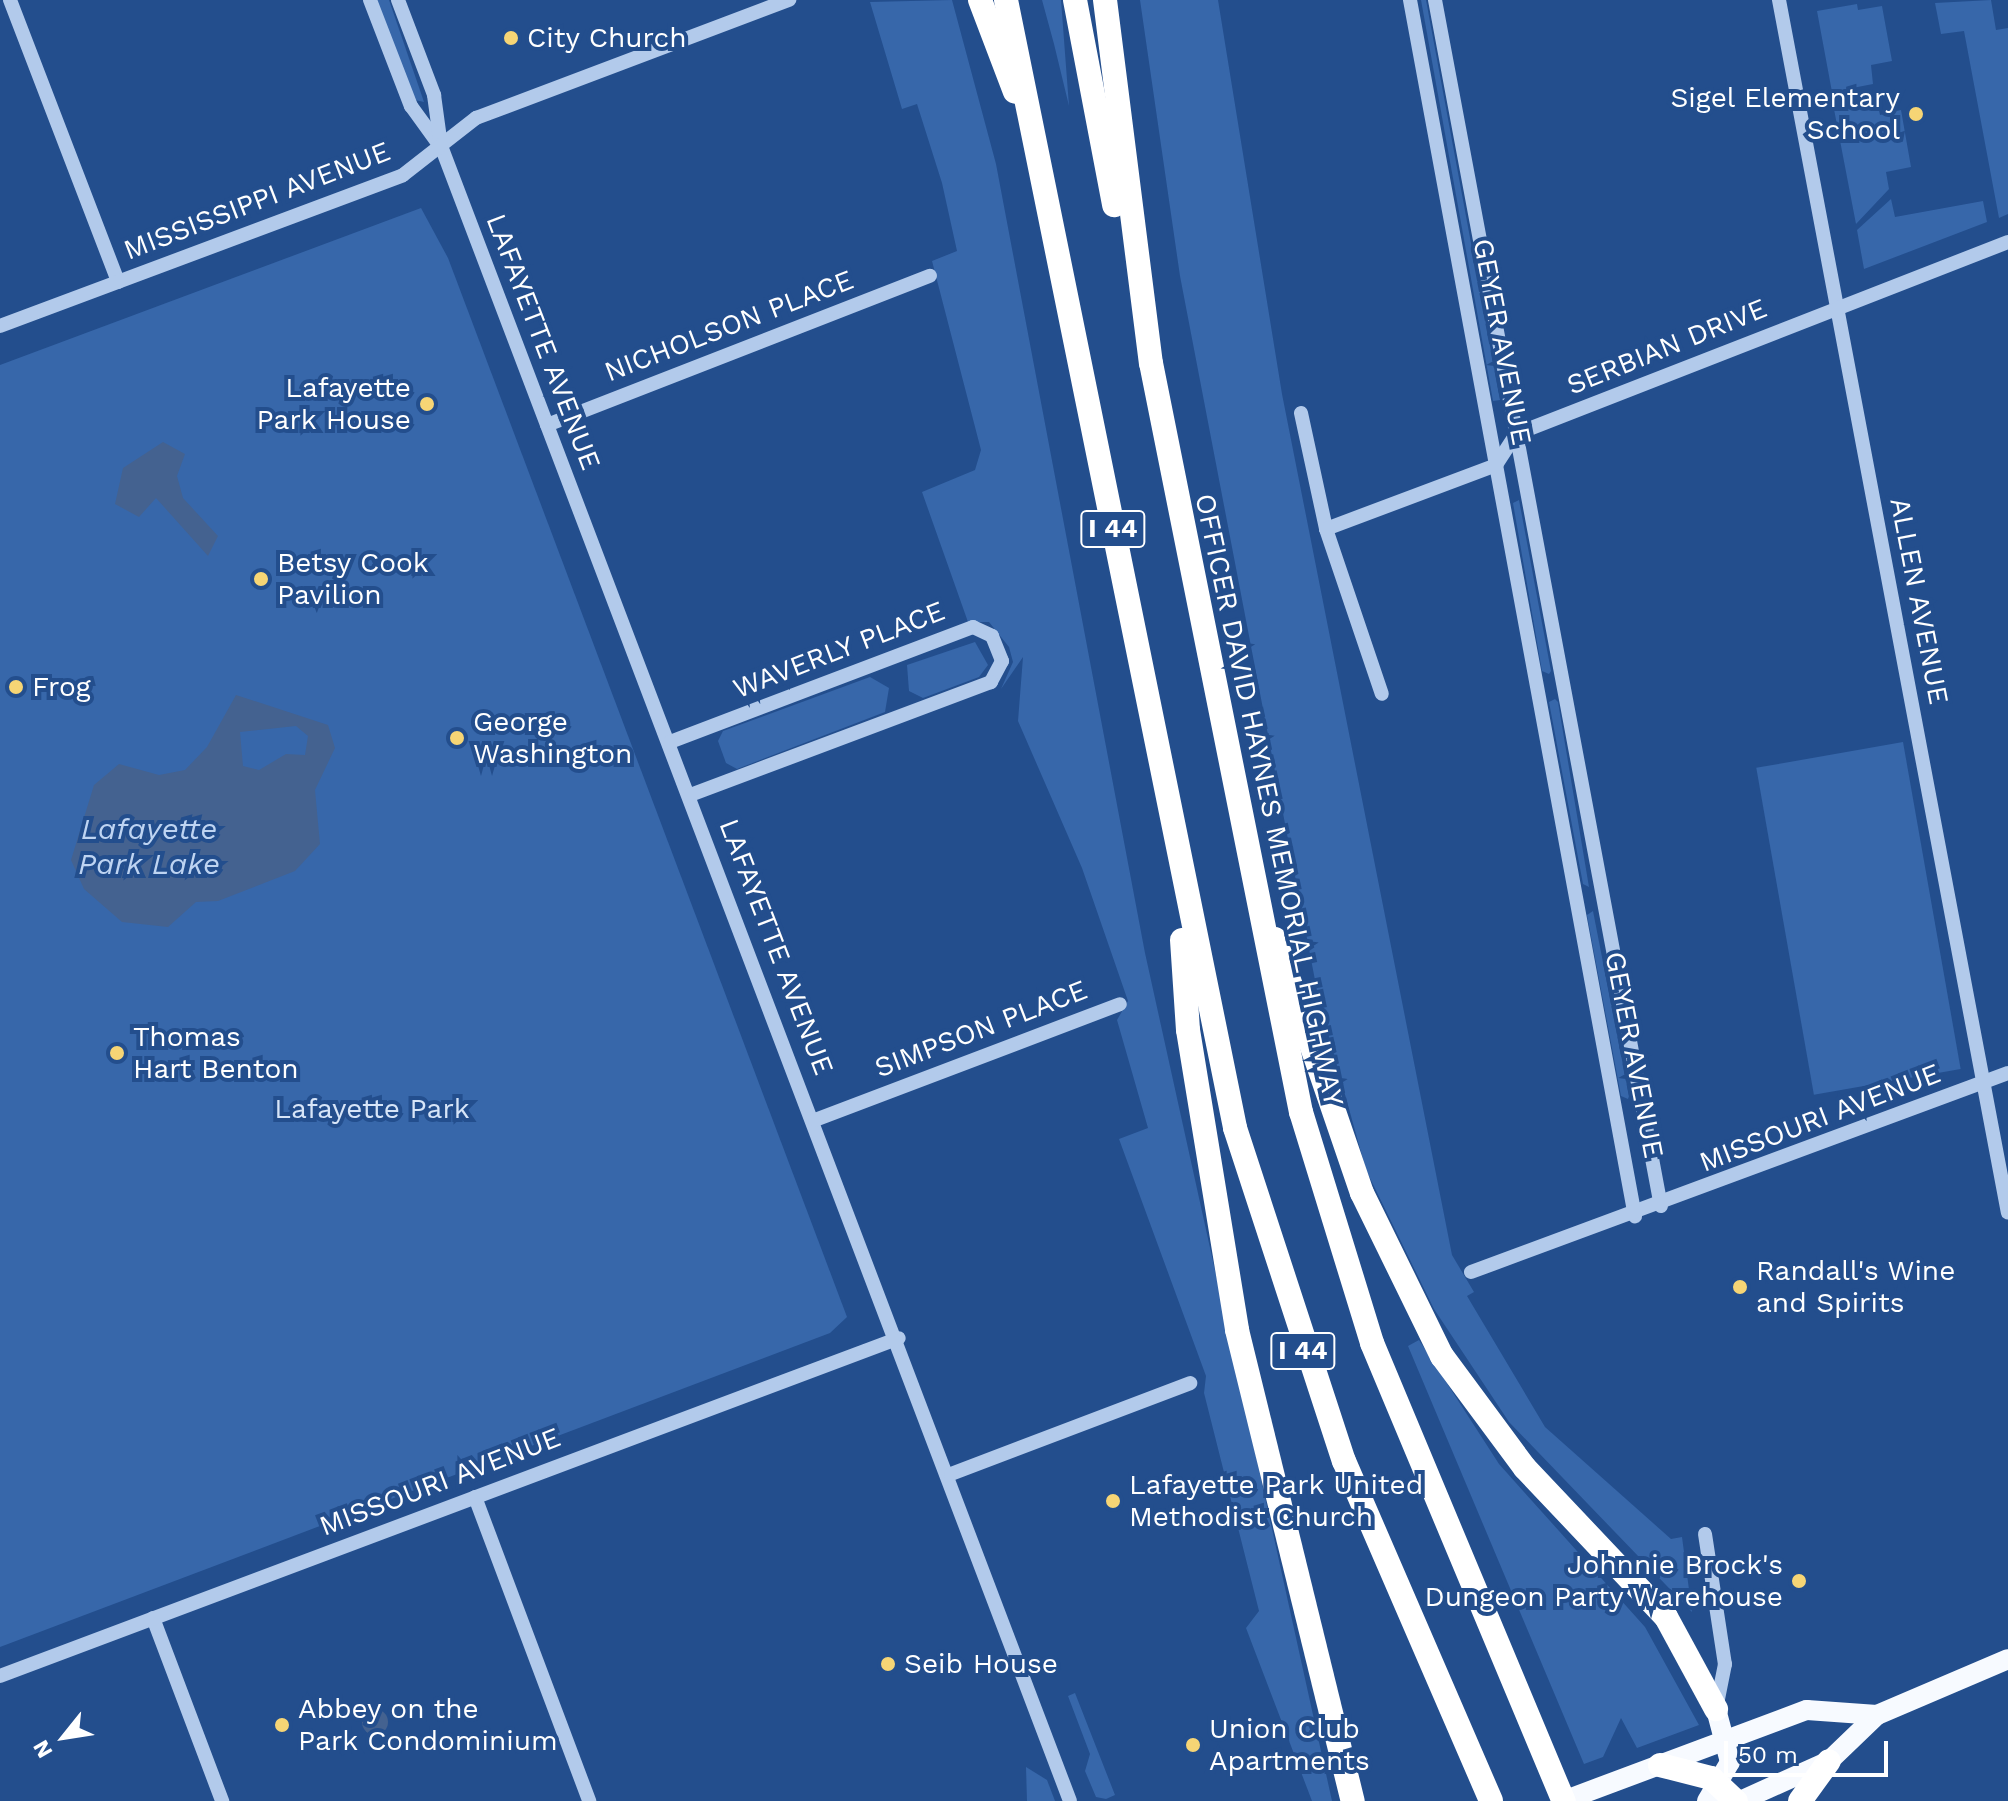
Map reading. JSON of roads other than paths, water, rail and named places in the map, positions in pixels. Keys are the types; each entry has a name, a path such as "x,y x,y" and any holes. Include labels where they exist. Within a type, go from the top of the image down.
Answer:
{"highway":[{"path":"980,0 1044,169"},
{"name":"I 44","path":"1006,0 1044,169 1183,890 1235,1128 1304,1353 1489,1796"},
{"path":"1075,0 1096,132 1151,363"},
{"name":"I 44","path":"1105,0 1110,56"},
{"path":"1110,56 1114,0"},
{"name":"OFFICER DAVID HAYNES MEMORIAL HIGHWAY","path":"1110,56 1151,363 1250,882 1301,1112 1372,1343 1563,1801"},
{"path":"1250,882 1362,1193 1410,1298 1500,1438 1666,1617 1716,1709"},
{"path":"1183,890 1181,958 1211,1184 1259,1432 1341,1769 1353,1801"},
{"path":"1800,1801 1829,1761"},
{"path":"1660,1765 1726,1797"},
{"path":"1341,1769 1342,1801"}],"main road":[{"path":"1716,1709 1728,1739 1730,1762 1726,1797 1829,1761 1877,1715 2008,1659"},
{"path":"1563,1801 1728,1739 1828,1706 1877,1715"}],"street":[{"path":"10,0 118,282"},
{"name":"LAFAYETTE AVENUE","path":"370,0 411,106 441,146 1062,1766 1081,1801"},
{"name":"LAFAYETTE AVENUE","path":"398,0 438,109 441,146"},
{"name":"MISSISSIPPI AVENUE","path":"0,326 403,175 487,113 789,0"},
{"name":"GEYER AVENUE","path":"1410,0 1635,1216"},
{"name":"GEYER AVENUE","path":"1435,0 1661,1206"},
{"name":"ALLEN AVENUE","path":"1779,0 2008,1213"},
{"name":"SERBIAN DRIVE","path":"1516,434 2008,242"},
{"name":"NICHOLSON PLACE","path":"547,425 930,276"},
{"path":"1301,413 1326,529 1382,694"},
{"path":"1326,529 1496,465 1516,434"},
{"name":"WAVERLY PLACE","path":"670,742 973,627 992,636 1002,661 991,682 690,795"},
{"path":"1538,695 1564,690"},
{"path":"1578,905 1604,901"},
{"name":"SIMPSON PLACE","path":"815,1120 1120,1004"},
{"name":"MISSOURI AVENUE","path":"1471,1272 1635,1216 2008,1073"},
{"name":"MISSOURI AVENUE","path":"0,1676 899,1338"},
{"path":"951,1474 1190,1383"},
{"path":"475,1497 589,1801"},
{"path":"1705,1534 1725,1664 1716,1709"},
{"path":"153,1618 222,1801"},
{"name":"LAFAYETTE AVENUE","path":"1062,1766 1070,1801"}],"water":[{"path":"163,442 185,454 177,476 183,498 218,536 208,556 156,498 139,517 115,504 123,468"},
{"name":"Lafayette Park Lake","path":"236,695 328,725 335,748 315,790 320,844 295,871 218,901 196,902 168,927 122,922 84,889 71,860 94,785 119,764 159,775 185,770 207,747","holes":["296,726 308,736 305,755 286,754 259,770 243,766 240,732"]},
{"path":"375,1709 384,1713 388,1722 384,1731 375,1735 366,1731 362,1722 366,1713"}],"place":[{"name":"City Church","path":"511,38"},
{"name":"Sigel Elementary School","path":"1916,114"},
{"name":"Lafayette Park House","path":"427,404"},
{"name":"Betsy Cook Pavilion","path":"261,579"},
{"name":"Frog","path":"16,687"},
{"name":"George Washington","path":"457,738"},
{"name":"Thomas Hart Benton","path":"117,1053"},
{"name":"Randall's Wine and Spirits","path":"1740,1287"},
{"name":"Lafayette Park United Methodist Church","path":"1113,1501"},
{"name":"Johnnie Brock's Dungeon Party Warehouse","path":"1799,1581"},
{"name":"Seib House","path":"888,1664"},
{"name":"Abbey on the Park Condominium","path":"282,1725"},
{"name":"Union Club Apartments","path":"1193,1745"}],"park label":[{"name":"Lafayette Park","path":"372,1109"}]}
